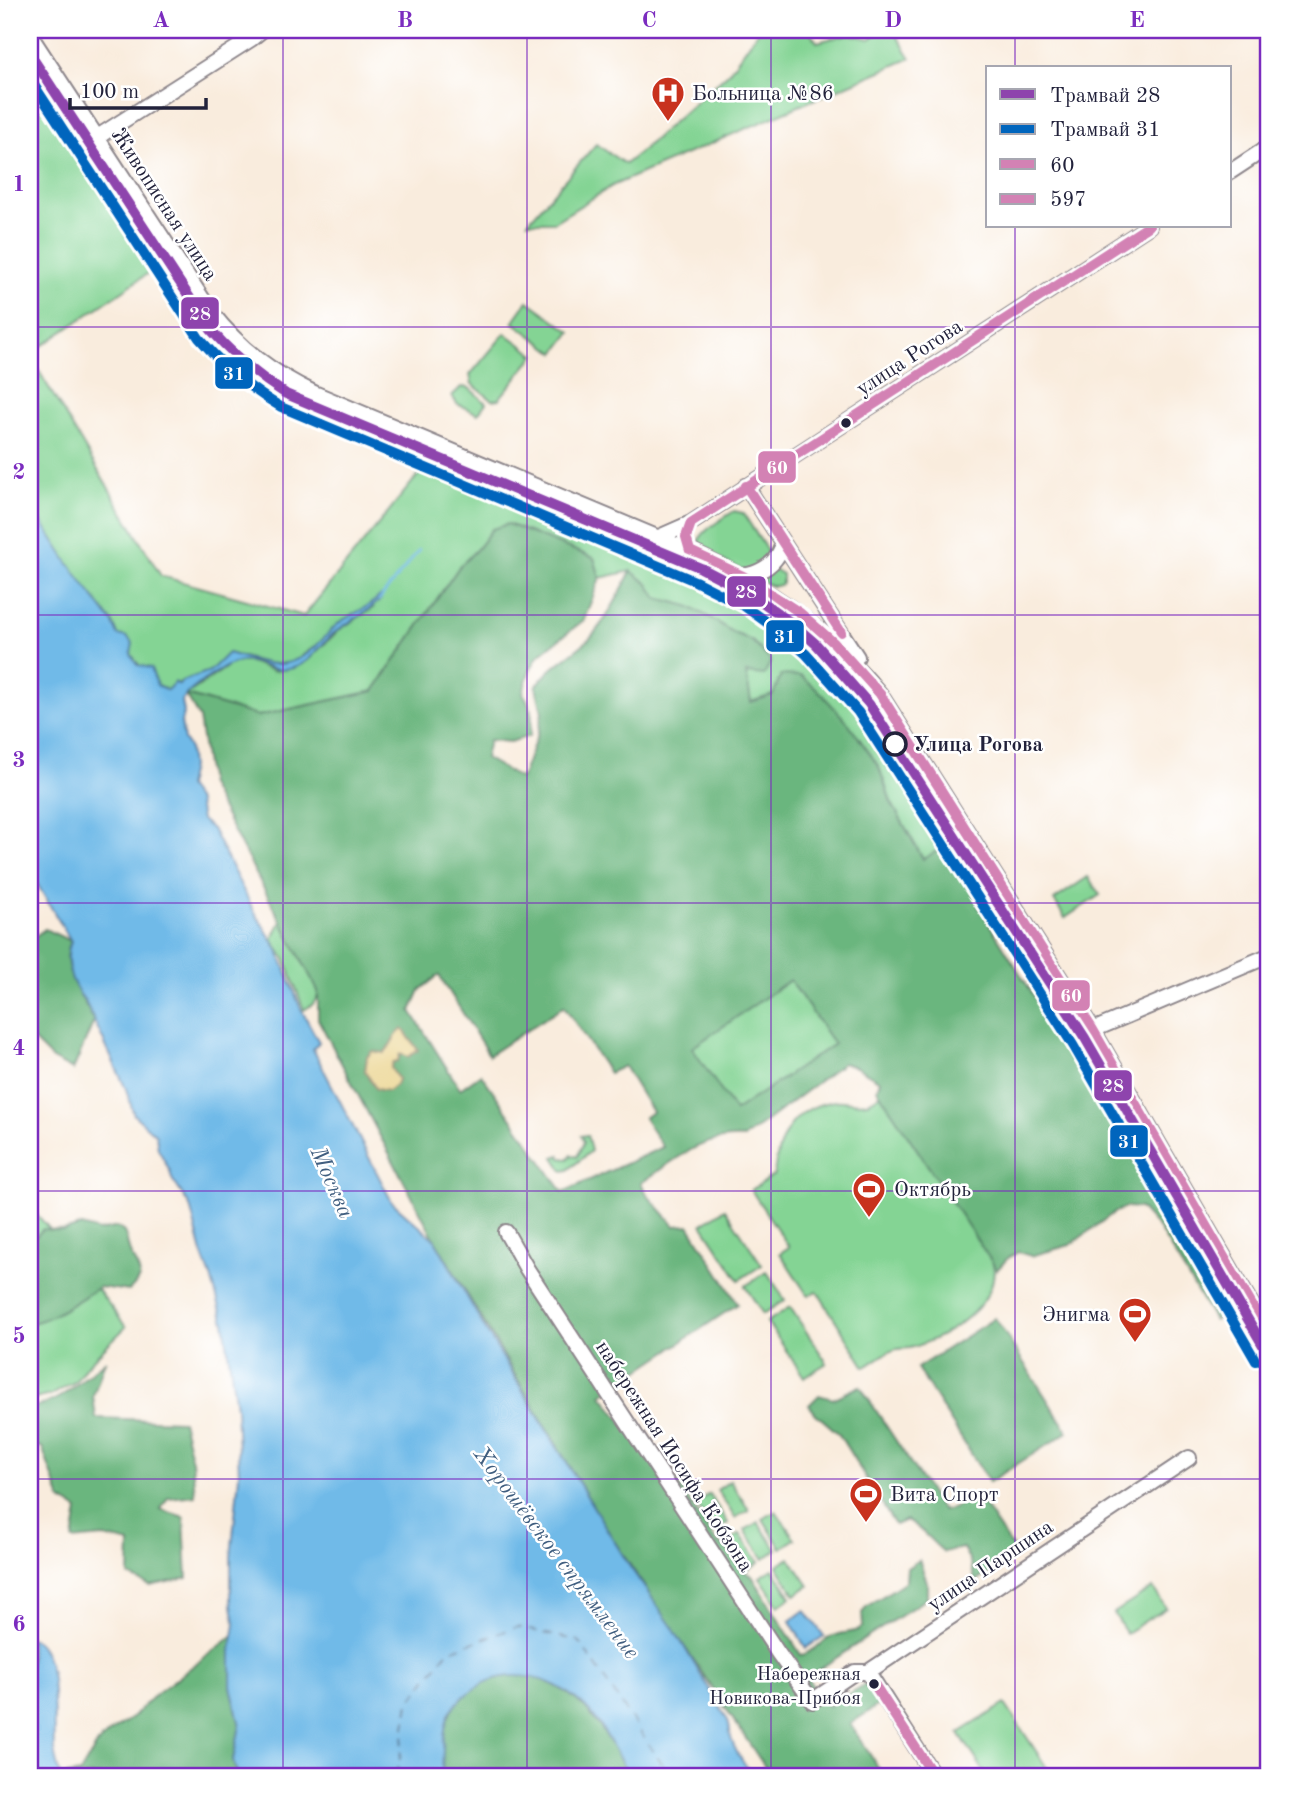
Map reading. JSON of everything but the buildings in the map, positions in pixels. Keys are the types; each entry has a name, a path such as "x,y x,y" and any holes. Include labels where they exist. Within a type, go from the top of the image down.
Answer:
{"street":[{"path":"96,138 262,30"},
{"name":"Живописная улица","path":"30,35 211,312 241,346 261,363 314,393 690,551 743,576 782,600 817,627 880,694 1093,1030 1268,1333"},
{"path":"1232,171 1268,147"},
{"name":"улица Рогова","path":"657,538 691,523 1146,228"},
{"path":"746,486 880,694"},
{"path":"690,551 685,537 691,523"},
{"path":"743,576 756,573 773,562 780,554 783,544"},
{"path":"1093,1030 1268,956"},
{"name":"набережная Иосифа Кобзона","path":"506,1232 527,1269 812,1701"},
{"name":"улица Паршина","path":"812,1701 855,1672 868,1672 1189,1458"},
{"path":"868,1672 934,1776"}],"green space":[{"path":"759,30 809,30 817,42 849,34 870,39 883,30 893,30 911,58 614,185 554,222 528,222 596,144 625,164 639,153 728,73"},
{"path":"30,80 150,266 150,272 30,354"},
{"path":"528,301 571,332 555,353 513,322"},
{"path":"505,333 535,355 499,399 492,400 472,384 470,375"},
{"path":"30,356 161,576 304,616 427,464 723,588 777,622 810,649 840,680 891,751 951,843 923,859 891,802 879,767 849,724 773,695 751,702 746,673 771,661 752,641 688,606 657,598 647,583 631,571 600,578 594,558 508,524 492,529 459,567 374,691 258,716 186,695 234,662 250,662 274,671 307,661 339,630 373,608 370,606 340,623 317,645 293,662 273,665 228,653 210,671 182,681 168,690 157,685 118,636 113,623 67,562 30,504"},
{"path":"461,387 469,388 486,403 478,414 457,404 452,396"},
{"path":"734,511 743,513 771,557 747,572 696,549 705,532"},
{"path":"508,524 594,558 600,578 584,620 538,656 529,672 523,693 531,713 530,736 510,742 489,740 485,758 521,779 538,733 542,712 536,687 554,667 590,638 613,606 631,571 647,583 657,598 688,606 709,617 752,641 771,661 764,675 746,673 751,702 773,695 781,675 801,676 820,692 849,724 879,767 891,802 923,859 951,843 979,907 1224,1312 1222,1318 1214,1320 1159,1229 1140,1208 1127,1207 1115,1212 1070,1245 1031,1256 1018,1252 997,1270 877,1089 880,1081 843,1063 744,1138 729,1138 701,1145 641,1183 648,1196 675,1226 689,1225 738,1304 602,1395 668,1482 675,1480 716,1541 752,1576 801,1655 835,1635 856,1631 863,1626 862,1613 866,1607 906,1581 907,1568 919,1560 927,1582 927,1598 812,1674 809,1681 828,1706 870,1681 883,1702 850,1724 884,1776 771,1776 612,1538 435,1240 318,1019 318,991 209,785 199,718 186,695 258,716 374,691 459,567 492,529","holes":["439,975 489,1055 564,1006 609,1073 624,1066 652,1112 644,1118 663,1147 563,1192 481,1074 460,1089 411,1011 420,990","790,980 834,1044 735,1111 692,1048"]},
{"path":"775,570 782,574 782,584 773,586 759,580"},
{"path":"1088,877 1100,895 1065,918 1054,900"},
{"path":"286,912 321,991 313,1004 304,1010 285,959 272,939"},
{"path":"45,929 71,941 68,952 70,972 94,1021 73,1070 52,1059 30,1037 30,940"},
{"path":"790,980 834,1044 735,1112 691,1048"},
{"name":"Октябрь","path":"885,1091 991,1254 994,1271 991,1287 983,1301 957,1326 925,1343 890,1351 865,1367 817,1291 808,1296 780,1253 789,1247 751,1190 774,1175 784,1137 790,1126 807,1110 834,1101 867,1102"},
{"path":"587,1135 591,1151 563,1171 554,1157 577,1157 584,1142 581,1136"},
{"path":"30,1207 64,1245 126,1327 86,1366 75,1382 51,1395 30,1400"},
{"path":"725,1209 762,1265 739,1280 702,1224"},
{"path":"81,1226 99,1231 117,1227 124,1232 131,1256 139,1270 139,1279 129,1291 99,1287 56,1314 30,1323 30,1242 43,1229 63,1231"},
{"path":"767,1272 785,1300 763,1314 745,1286"},
{"path":"790,1307 827,1363 804,1377 767,1322"},
{"path":"995,1318 1068,1432 989,1482 917,1368"},
{"path":"105,1361 93,1396 96,1418 182,1421 192,1461 195,1495 168,1498 160,1509 184,1517 187,1578 150,1586 129,1576 130,1543 104,1537 73,1540 78,1510 61,1500 42,1447 30,1446 30,1407 61,1396"},
{"path":"860,1386 942,1511 979,1497 1017,1554 975,1582 971,1564 963,1548 944,1552 906,1520 895,1525 838,1433 809,1405 819,1395 833,1399"},
{"path":"730,1481 749,1510 735,1518 717,1490"},
{"path":"709,1494 728,1523 714,1532 696,1503"},
{"path":"776,1511 795,1539 781,1548 763,1519"},
{"path":"758,1522 777,1550 764,1559 745,1530"},
{"path":"740,1534 759,1562 746,1571 727,1542"},
{"path":"790,1558 809,1586 795,1595 777,1566"},
{"path":"773,1569 791,1597 778,1606 760,1577"},
{"path":"1153,1588 1166,1608 1126,1633 1114,1613"},
{"path":"233,1636 231,1686 240,1726 233,1760 238,1776 61,1776 80,1773 98,1743 109,1733 133,1717 153,1696"},
{"path":"521,1674 560,1688 588,1711 629,1776 442,1776 445,1730 454,1706 469,1690 479,1685 500,1677"},
{"path":"1005,1704 1051,1774 1048,1776 987,1776 959,1733"}],"sand":[{"path":"403,1029 418,1050 408,1057 400,1054 398,1061 393,1062 391,1068 398,1079 396,1085 388,1091 376,1089 365,1071 367,1057 372,1051 384,1053"}],"water":[{"path":"30,504 67,561 113,623 118,635 127,637 133,643 131,654 138,665 151,668 157,685 167,690 175,682 179,685 182,681 210,671 228,653 263,663 294,661 315,647 339,623 380,596 381,599 376,604 338,630 300,665 280,670 240,661 215,673 186,695 182,701 184,712 181,722 184,740 189,747 191,767 187,787 198,802 201,820 212,829 254,911 277,948 301,1009 319,1042 313,1049 392,1202 435,1240 487,1332 630,1567 673,1628 727,1719 734,1746 753,1776 629,1776 602,1729 582,1704 569,1693 540,1679 509,1676 479,1686 455,1705 448,1717 445,1731 442,1776 238,1776 233,1760 240,1726 231,1686 231,1650 235,1623 231,1600 231,1557 239,1475 236,1407 224,1322 190,1206 172,1179 158,1149 156,1135 134,1115 126,1089 85,1001 72,980 68,965 71,941 30,872"},
{"path":"805,1610 824,1636 806,1648 790,1621"},
{"path":"30,1637 40,1645 51,1672 54,1749 60,1776 30,1776"}],"waterway":[{"path":"379,600 419,550"}],"ferry route":[{"path":"397,1776 409,1703 448,1651 517,1627 579,1641 670,1776"}],"tram line":[{"name":"28","path":"30,54 211,330 266,380 286,394 701,568 751,594 816,644 869,704 1085,1038 1268,1354"},
{"name":"31","path":"30,79 199,338 247,384 281,407 695,581 744,606 806,654 858,712 1073,1045 1256,1361"}],"transit line":[{"name":"60","path":"1146,228 691,523 686,537 690,551 743,576 800,613 834,643 880,694 1093,1030 1268,1333"},
{"name":"60","path":"746,486 841,632"},
{"name":"597","path":"874,1684 934,1776"}],"place":[{"name":"Больница №86","path":"668,123"},
{"name":"Улица Рогова","path":"895,744"},
{"name":"Октябрь","path":"869,1219"},
{"name":"Энигма","path":"1135,1344"},
{"name":"Вита Спорт","path":"866,1524"},
{"name":"Набережная Новикова-Прибоя","path":"874,1684"}],"water label":[{"name":"Москва","path":"333,1182"},
{"name":"Хорошёвское спрямление","path":"557,1552"}]}
